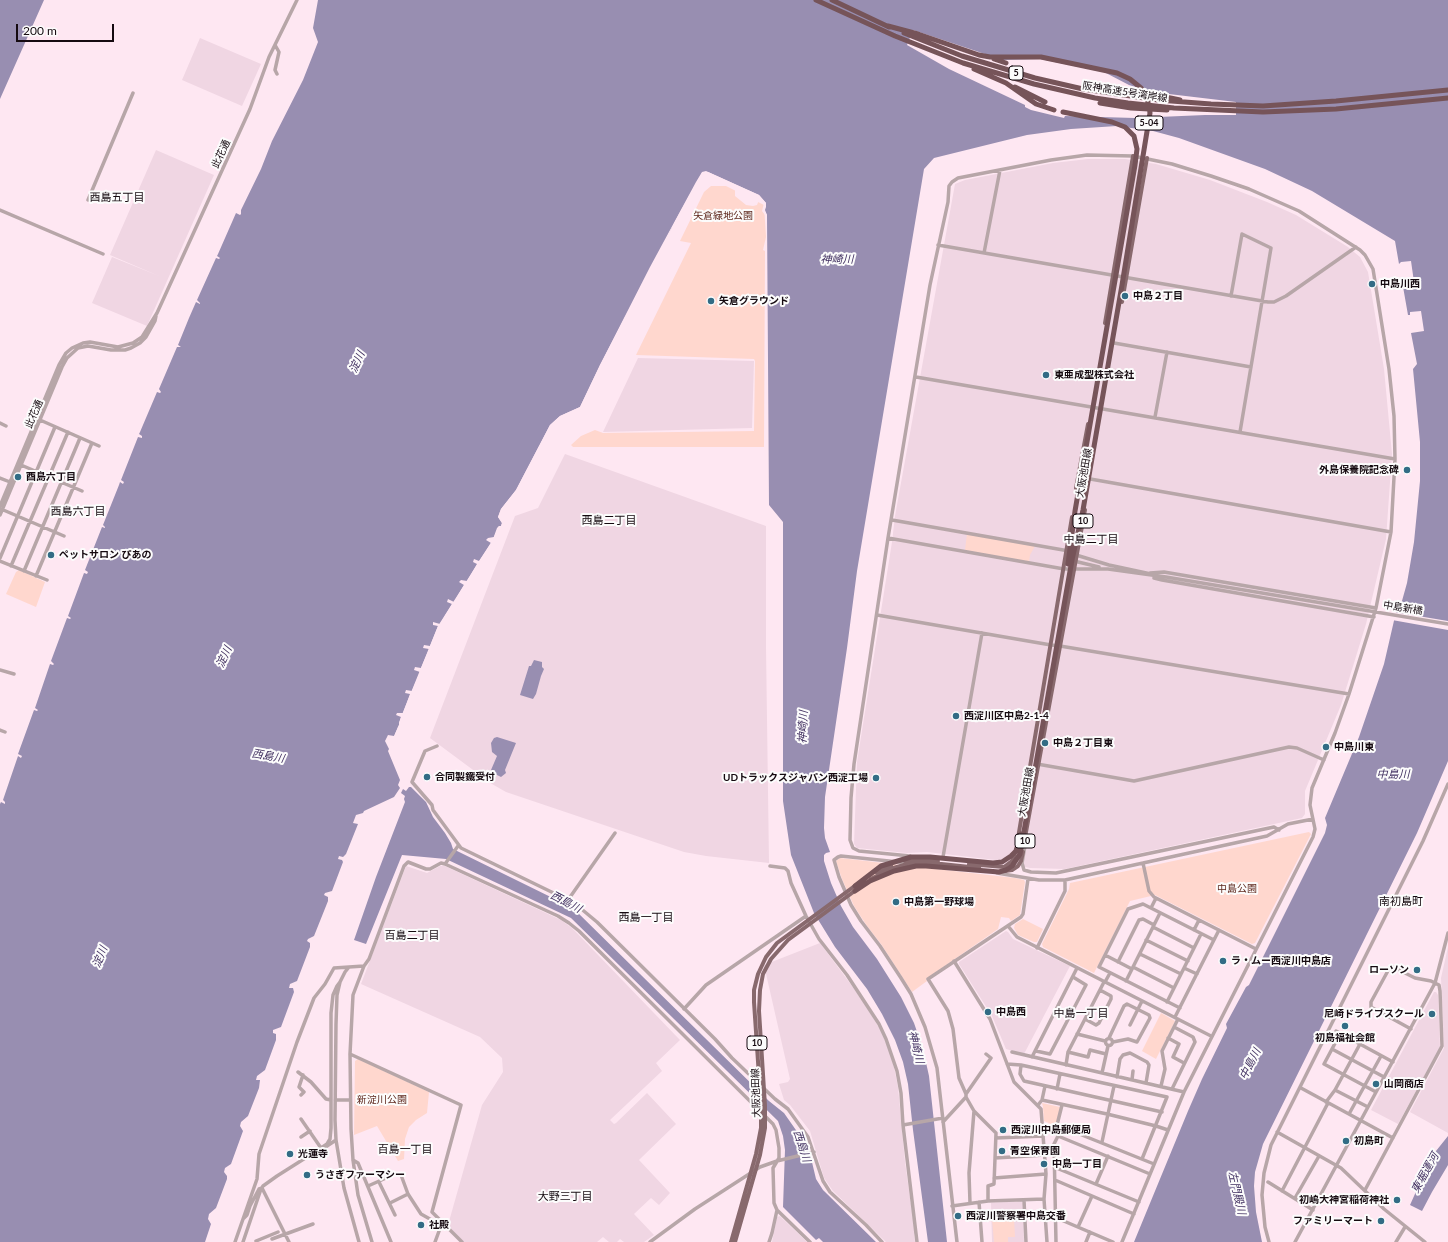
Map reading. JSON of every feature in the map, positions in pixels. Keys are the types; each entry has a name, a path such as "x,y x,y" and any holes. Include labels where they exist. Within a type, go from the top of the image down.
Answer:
{"highway":[{"name":"阪神高速5号湾岸線","path":"816,0 895,36 963,63 1063,91 1136,104 1235,112 1302,111 1448,98"},
{"name":"阪神高速5号湾岸線","path":"832,0 888,26 962,56 1035,78 1083,89 1131,97 1211,104 1263,106 1303,104 1448,90"},
{"name":"5-04","path":"888,26 918,34 979,55 999,58 1035,56 1117,73 1130,79 1141,88 1149,103 1150,119 1128,248"},
{"path":"979,55 1006,63"},
{"path":"963,63 979,72 1022,90 1045,102"},
{"path":"1011,86 1032,102 1054,110"},
{"path":"1132,90 1195,103 1211,104"},
{"path":"1100,104 1154,110 1190,109"},
{"path":"1063,112 1121,125 1131,133 1136,144 1135,165 1096,412 1075,528 1068,543"},
{"path":"855,888 877,868 899,860 911,857 930,857 999,863 1011,856 1018,847 1069,560 1075,511 1100,379 1128,248"},
{"path":"855,888 905,868 926,866 999,872 1009,868 1019,858 1071,568 1083,510 1128,248"},
{"path":"1097,408 1100,379"}],"main road":[{"name":"大阪池田線","path":"731,1242 756,1154 761,1128 761,1106 754,1002 755,985 758,974 766,957 777,943 855,888 884,871 903,865 924,863 1002,867 1008,866 1016,853 1133,156"},
{"name":"大阪池田線","path":"968,865 1009,871 1014,869 1021,861 1075,569 1147,158"},
{"name":"大阪池田線","path":"735,1242 760,1155 765,1128 766,1106 759,1011 760,990 763,974 771,959 788,940 855,888"}],"street":[{"name":"此花通","path":"1,508 63,356 68,350 83,343 90,342 118,347 133,343 142,337 157,313 250,109 275,45 297,0"},
{"path":"275,45 279,52 275,70 277,74"},
{"path":"88,200 133,93"},
{"path":"1012,861 1005,864 924,855 903,856 859,851 853,848 850,843 851,798 854,764 878,615 888,538 916,377 930,285 948,202 949,186 956,178 1051,160 1087,155 1133,156 1147,158 1211,176 1249,189 1299,211 1356,247 1365,255 1373,269 1389,369 1394,416 1395,459 1391,532 1376,608 1349,694 1311,794 1310,805 1315,829 1313,837 1184,1092 1122,1242"},
{"path":"984,253 1000,170"},
{"path":"0,210 103,254"},
{"path":"1231,296 1242,234 1271,248 1240,432"},
{"path":"938,245 1262,302 1280,300 1356,247"},
{"name":"此花通","path":"0,515 10,482 40,420 67,358 78,348 88,346 111,350 125,350 131,348 146,338 155,321 157,313"},
{"path":"1114,343 1251,367"},
{"path":"1156,418 1167,352"},
{"path":"916,377 1395,459"},
{"path":"40,420 99,446"},
{"path":"0,423 6,426"},
{"path":"0,558 55,427"},
{"path":"11,566 68,432"},
{"path":"24,571 80,438"},
{"path":"36,576 92,443"},
{"path":"19,464 82,491"},
{"path":"1078,477 1391,532"},
{"path":"0,478 10,482"},
{"path":"1,508 64,536"},
{"path":"892,520 1066,550 1077,556 1147,574 1162,580 1374,617"},
{"path":"888,538 1064,569 1108,569"},
{"path":"1066,550 1069,558 1076,562 1108,569 1147,574 1164,572 1376,608"},
{"path":"0,561 46,580"},
{"name":"中島新橋","path":"1147,574 1448,624"},
{"path":"878,615 1349,694"},
{"path":"943,857 982,633"},
{"path":"0,670 14,674"},
{"path":"0,730 5,732"},
{"path":"437,746 425,751 412,782 432,805 433,810 457,848 460,848 568,900 597,922 715,1039 732,1058 775,1099 788,1109 808,1137 823,1181 830,1192 882,1242"},
{"path":"1031,763 1134,781 1290,747 1297,748 1324,760"},
{"path":"1269,1242 1262,1208 1262,1184 1267,1158 1277,1132 1301,1088 1423,842 1448,784"},
{"path":"1030,817 1023,867 1028,872 1048,874 1075,870 1274,827 1279,830"},
{"path":"957,1242 937,1068 925,1027 901,978 851,905 839,877 834,860 841,856 988,872 1028,879 1047,881 1065,880 1267,836 1290,824 1313,819"},
{"path":"568,900 615,833"},
{"path":"445,864 457,848"},
{"path":"372,1242 358,1195 353,1160 350,1100 350,1054 353,995 364,966 369,959 404,866 408,862 426,869 430,869 441,863 445,864 558,916 579,931 769,1119 776,1130 778,1140 779,1158 773,1168 774,1203 777,1210 810,1242"},
{"path":"1143,863 1151,895 1256,949"},
{"path":"770,866 785,868 788,871 791,883 806,916 819,939 867,1005 886,1039 897,1071 901,1093 917,1242"},
{"path":"988,1201 988,1186 994,1184 996,1133 974,1111 966,1095 959,1078 953,1029 948,1011 928,979 1008,926 1022,915 1028,879"},
{"path":"1037,948 1065,891 1065,880"},
{"path":"1151,908 1156,898"},
{"path":"1180,1008 1099,967 1128,909 1143,904 1214,940"},
{"path":"1126,981 1160,913"},
{"path":"684,1009 706,985 806,916"},
{"path":"1118,962 1139,920 1143,919 1194,948"},
{"path":"1194,930 1199,920"},
{"path":"1008,926 1015,936 1037,948 1211,1036"},
{"path":"1161,1086 1165,1068 1162,1051 1174,1027 1180,1008 1219,930"},
{"path":"1167,1002 1202,934"},
{"path":"1295,1242 1435,983 1448,934"},
{"path":"1146,940 1188,961"},
{"path":"1140,954 1181,974"},
{"path":"1105,955 1174,988"},
{"path":"954,962 990,1019 1014,1082 1041,1109 1046,1174 1044,1199 1047,1242"},
{"path":"235,1242 257,1179 259,1154 314,998 325,984 334,968 364,966"},
{"path":"350,967 344,972 333,995 331,1013 333,1100 336,1140 347,1202 359,1242"},
{"path":"1365,1190 1442,1047 1439,985 1415,978 1393,967 1390,967 1370,1004 1372,1008 1411,1029"},
{"path":"1032,1057 1077,968"},
{"path":"1184,968 1197,974"},
{"path":"1066,1065 1068,1052 1110,972"},
{"path":"1036,1050 1050,1054 1086,985 1073,977"},
{"path":"1085,1019 1096,1025 1099,1023 1111,999 1111,996 1100,990"},
{"path":"1130,1025 1142,1001"},
{"path":"1102,1073 1108,1046 1107,1039 1124,1006 1127,1004 1149,1015 1150,1018 1137,1042 1128,1040 1113,1042 1108,1046"},
{"path":"1172,1089 1195,1042 1195,1038 1174,1027"},
{"path":"1336,1031 1393,1062"},
{"path":"1077,1034 1111,1039 1113,1042"},
{"path":"1340,1034 1324,1064 1376,1092"},
{"path":"1168,1038 1179,1044 1173,1058 1184,1063"},
{"path":"1282,1191 1327,1102 1344,1075 1360,1044"},
{"path":"1332,1049 1384,1077"},
{"path":"1068,1052 1088,1057 1090,1050 1106,1054"},
{"path":"1012,1052 1184,1092"},
{"path":"1117,1076 1122,1055 1130,1053 1149,1065 1146,1083"},
{"path":"350,1054 461,1105 432,1212 462,1242"},
{"path":"904,1125 942,1119 966,1095 990,1058 986,1054"},
{"path":"1349,1114 1381,1056"},
{"path":"1007,1064 1167,1097 1142,1159"},
{"path":"1021,1066 1020,1074 1024,1081 1162,1112"},
{"path":"1132,1080 1133,1071"},
{"path":"298,1072 303,1075 326,1100 350,1100"},
{"path":"1057,1089 1060,1074"},
{"path":"301,1095 304,1092 299,1087 303,1075"},
{"path":"1038,1105 1042,1100 1045,1086"},
{"path":"1102,1142 1114,1086"},
{"path":"1301,1088 1393,1138"},
{"path":"1335,1090 1368,1107"},
{"path":"243,1219 247,1215 259,1189 329,1142 331,1136 333,1100"},
{"path":"1042,1100 1107,1114 1168,1130"},
{"path":"1062,1105 1057,1125 1154,1164"},
{"path":"970,1203 969,1173 974,1111"},
{"path":"301,1119 310,1131 319,1149"},
{"path":"301,1137 310,1131"},
{"path":"1277,1132 1337,1165 1405,1227 1425,1242"},
{"path":"996,1138 1043,1136"},
{"path":"1056,1242 1054,1144 1058,1136 1150,1174"},
{"path":"319,1149 328,1146 336,1140"},
{"path":"1044,1142 1054,1144"},
{"path":"650,1242 695,1209 760,1168 784,1159 813,1153"},
{"path":"995,1158 1044,1155"},
{"path":"1096,1184 1108,1156"},
{"path":"1295,1198 1319,1156"},
{"path":"353,1160 358,1163 391,1242"},
{"path":"1054,1167 1138,1202"},
{"path":"994,1178 1046,1174"},
{"path":"401,1175 408,1194 421,1214 437,1223 442,1223"},
{"path":"368,1186 386,1178"},
{"path":"1055,1180 1134,1214"},
{"path":"379,1182 395,1215"},
{"path":"1268,1182 1313,1210"},
{"path":"262,1188 289,1242"},
{"path":"243,1242 262,1188"},
{"path":"390,1203 408,1194"},
{"path":"1078,1227 1092,1196"},
{"path":"952,1206 988,1201 1044,1199"},
{"path":"1024,1200 1026,1242"},
{"path":"979,1202 982,1242"},
{"path":"769,1242 777,1210"},
{"path":"1045,1213 1113,1242"},
{"path":"435,1242 442,1223"},
{"path":"256,1241 272,1239 313,1224"},
{"path":"1396,1242 1405,1227"},
{"path":"272,1239 278,1232"},
{"path":"1086,1242 1090,1232"}],"shaded area":[{"path":"200,38 261,64 242,106 182,80"},
{"path":"156,150 214,175 147,326 92,303 112,257 159,276 110,255"},
{"path":"1088,159 1125,159 1156,164 1210,180 1267,202 1296,215 1348,247 1360,257 1368,272 1384,369 1392,454 1386,539 1366,624 1341,705 1305,791 1305,814 1302,818 1065,869 1030,868 996,860 927,852 907,853 857,848 854,844 857,762 895,516 955,184 965,180 1053,163"},
{"path":"638,358 754,361 752,428 603,432"},
{"path":"565,454 766,526 769,863 684,852 506,792 492,784 430,738 515,516 538,508"},
{"path":"406,866 427,873 440,866 445,866 561,920 572,928 680,1040 656,1063 662,1071 610,1120 614,1124 616,1123 647,1093 676,1124 639,1160 670,1193 659,1205 651,1198 634,1214 654,1235 644,1242 624,1242 620,1239 617,1242 609,1242 603,1237 597,1242 463,1242 448,1225 482,1105 503,1072 502,1058 480,1037 361,984"},
{"path":"1006,931 1013,939 1070,966 1024,1054 1006,1049 992,1016 959,964 959,962"},
{"path":"820,943 871,1014 882,1033 889,1050 898,1087 905,1162 915,1242 886,1242 833,1191 824,1178 810,1131 790,1105 784,1100 779,1084 788,1082 790,1079 764,965"},
{"path":"1448,947 1448,1133 1410,1112 1444,1048 1441,978"},
{"name":"尼崎ドライブスクール","path":"1434,992 1438,995 1440,1047 1398,1124 1371,1110"},
{"path":"1021,1201 1023,1203 1024,1242 992,1242 991,1203"},
{"path":"780,1216 807,1242 772,1242 777,1217"}],"green space":[{"name":"矢倉緑地公園","path":"711,186 726,186 764,205 766,237 763,250 765,251 764,447 573,447 571,445 581,436 595,430 603,433 754,431 754,359 636,355 691,243 680,241 704,192"},
{"path":"967,534 1035,546 1030,555 1029,562 965,550"},
{"path":"19,570 45,582 36,607 6,594 16,572"},
{"name":"中島公園","path":"1309,832 1311,834 1255,943 1252,944 1155,895 1130,901 1094,973 1043,947 1042,944 1069,889 1070,883"},
{"path":"840,858 1024,880 1025,882 1020,915 1011,921 1009,918 1001,917 998,929 926,979 927,981 912,992 854,906 836,861"},
{"path":"1023,919 1043,929 1037,942 1018,935 1014,928 1015,924"},
{"path":"1161,1013 1175,1021 1156,1059 1142,1051"},
{"name":"新淀川公園","path":"358,1059 429,1092 427,1113 416,1120 409,1127 405,1139 404,1159 398,1161 377,1126 354,1135 355,1061"},
{"path":"1042,1103 1060,1107 1056,1126 1044,1121"},
{"path":"1014,1218 1015,1237 1008,1237 1008,1242 994,1242 992,1219"}],"water":[{"path":"0,0 44,0 0,99"},
{"path":"318,0 1448,0 1448,761 1417,833 1263,1144 1255,1172 1254,1186 1256,1212 1262,1242 1134,1242 1188,1111 1227,1028 1226,1024 1246,987 1249,985 1325,833 1327,825 1325,818 1359,737 1384,664 1396,612 1400,608 1407,583 1414,542 1420,481 1420,442 1413,369 1417,364 1411,333 1424,331 1421,311 1410,312 1410,315 1408,315 1402,281 1403,280 1404,283 1414,282 1411,261 1401,262 1399,264 1395,241 1312,191 1265,169 1179,138 1153,131 1117,126 1071,129 1027,135 934,158 924,169 857,571 825,797 824,828 825,838 830,852 824,855 824,861 831,883 841,906 853,927 877,959 901,997 914,1023 923,1049 929,1076 947,1242 928,1242 908,1084 903,1062 895,1040 867,989 835,947 814,913 791,855 783,801 783,522 769,505 767,215 764,210 766,203 759,195 708,172 702,173 679,214 600,365 580,407 560,416 550,425 516,490 501,509 498,517 502,523 501,526 499,526 494,537 486,540 491,543 479,561 474,559 473,562 477,564 467,581 461,580 459,582 464,585 454,602 448,599 447,602 452,604 440,624 433,622 433,625 438,626 430,646 424,645 423,648 429,649 421,668 415,667 414,670 420,672 412,691 406,690 405,693 410,694 403,713 397,713 396,715 401,717 399,725 394,736 388,735 385,741 400,780 398,785 400,788 394,797 356,815 353,823 358,824 346,854 343,857 339,856 338,859 342,860 343,862 332,891 325,893 324,895 328,897 328,901 314,936 307,941 310,943 310,947 297,981 290,984 289,988 293,988 294,992 281,1027 273,1030 273,1033 276,1034 276,1040 265,1070 257,1076 256,1080 260,1080 259,1088 248,1116 241,1122 240,1126 243,1131 231,1164 225,1168 224,1172 227,1179 216,1208 209,1214 208,1219 211,1224 205,1242 0,1242 0,804 1,802 5,804 3,800 18,756 21,758 22,756 18,754 34,710 38,710 35,708 50,664 54,664 51,661 67,618 71,618 68,616 84,573 87,574 88,572 85,570 102,527 105,528 103,525 120,482 123,484 124,482 121,480 138,437 142,438 139,434 157,392 161,392 159,389 177,347 181,347 178,345 196,302 200,304 197,300 216,258 220,258 217,256 236,213 241,214 241,210 261,169 272,141 303,80 318,42 313,28"},
{"path":"534,660 542,662 542,667 544,669 533,699 520,695 529,666 531,666"},
{"path":"497,737 516,743 505,770 506,773 501,777 491,772 497,756 492,752 491,743 494,738"},
{"name":"西島川","path":"409,787 411,787 426,802 433,817 445,833 453,849 575,910 769,1101 784,1113 805,1143 811,1158 816,1179 823,1190 876,1242 823,1242 819,1238 816,1240 783,1207 785,1150 783,1136 778,1121 571,918 446,859 402,855 366,944 354,940 376,877 405,802 405,796 401,793 403,789 406,791"},
{"name":"東堀運河","path":"1448,1136 1448,1165 1422,1211 1410,1205 1432,1156"}],"pier":[{"path":"913,30 1003,60 1040,59 1104,72 1129,85 1152,92 1236,102 1236,115 1135,118 1065,116 1064,118 1031,110 1025,107 1025,105 949,69 907,45"},
{"path":"706,171 759,195 766,203 765,210 767,215 765,215 762,211 764,203 758,197 756,196 759,200 757,205 746,205 735,196 735,190 739,188 708,174 703,174 700,179 706,177 708,179 707,183 698,196 692,194 688,201 692,202 693,206 683,224 678,228 675,225 672,228 657,260 661,260 660,266 650,285 647,286 645,282 625,320 630,320 631,324 620,345 618,347 614,343 581,408 561,418 552,427 519,488 500,513 500,519 504,524 502,528 499,529 496,538 493,539 497,528 501,526 502,523 498,517 501,509 516,490 550,425 560,416 580,407 650,267 696,182 702,172"},
{"path":"492,541 493,544 481,562 479,562 479,565 466,583 457,601 440,626 405,714 402,715 401,726 393,739 401,717 438,626"},
{"path":"1394,612 1448,621 1448,630 1392,620"}],"place":[{"name":"中島川西","path":"1372,284"},
{"name":"中島２丁目","path":"1125,296"},
{"name":"矢倉グラウンド","path":"711,301"},
{"name":"東亜成型株式会社","path":"1046,375"},
{"name":"外島保養院記念碑","path":"1407,470"},
{"name":"酉島六丁目","path":"18,477"},
{"name":"ペットサロン ぴあの","path":"51,555"},
{"name":"西淀川区中島2-1-4","path":"956,716"},
{"name":"中島２丁目東","path":"1045,743"},
{"name":"中島川東","path":"1326,747"},
{"name":"合同製鐵受付","path":"427,777"},
{"name":"UDトラックスジャパン西淀工場","path":"876,778"},
{"name":"中島第一野球場","path":"896,902"},
{"name":"ラ・ムー西淀川中島店","path":"1223,961"},
{"name":"ローソン","path":"1417,970"},
{"name":"中島西","path":"988,1012"},
{"name":"尼崎ドライブスクール","path":"1432,1014"},
{"name":"初島福祉会館","path":"1345,1026"},
{"name":"山岡商店","path":"1376,1084"},
{"name":"西淀川中島郵便局","path":"1003,1130"},
{"name":"初島町","path":"1346,1141"},
{"name":"青空保育園","path":"1002,1151"},
{"name":"光蓮寺","path":"290,1154"},
{"name":"中島一丁目","path":"1044,1164"},
{"name":"うさぎファーマシー","path":"307,1175"},
{"name":"初嶋大神宮稲荷神社","path":"1397,1200"},
{"name":"西淀川警察署中島交番","path":"958,1216"},
{"name":"ファミリーマート","path":"1381,1221"},
{"name":"社殿","path":"421,1225"}],"district":[{"name":"酉島五丁目","path":"117,197"},
{"name":"酉島六丁目","path":"78,511"},
{"name":"西島二丁目","path":"609,520"},
{"name":"中島二丁目","path":"1091,539"},
{"name":"南初島町","path":"1401,901"},
{"name":"西島一丁目","path":"646,917"},
{"name":"百島二丁目","path":"412,935"},
{"name":"中島一丁目","path":"1081,1013"},
{"name":"百島一丁目","path":"405,1149"},
{"name":"大野三丁目","path":"565,1196"}],"water label":[{"name":"神崎川","path":"837,259"},
{"name":"淀川","path":"357,362"},
{"name":"淀川","path":"224,657"},
{"name":"神崎川","path":"803,727"},
{"name":"中島川","path":"1393,774"},
{"name":"淀川","path":"100,957"},
{"name":"神崎川","path":"916,1047"},
{"name":"中島川","path":"1250,1064"},
{"name":"左門殿川","path":"1237,1193"}]}
